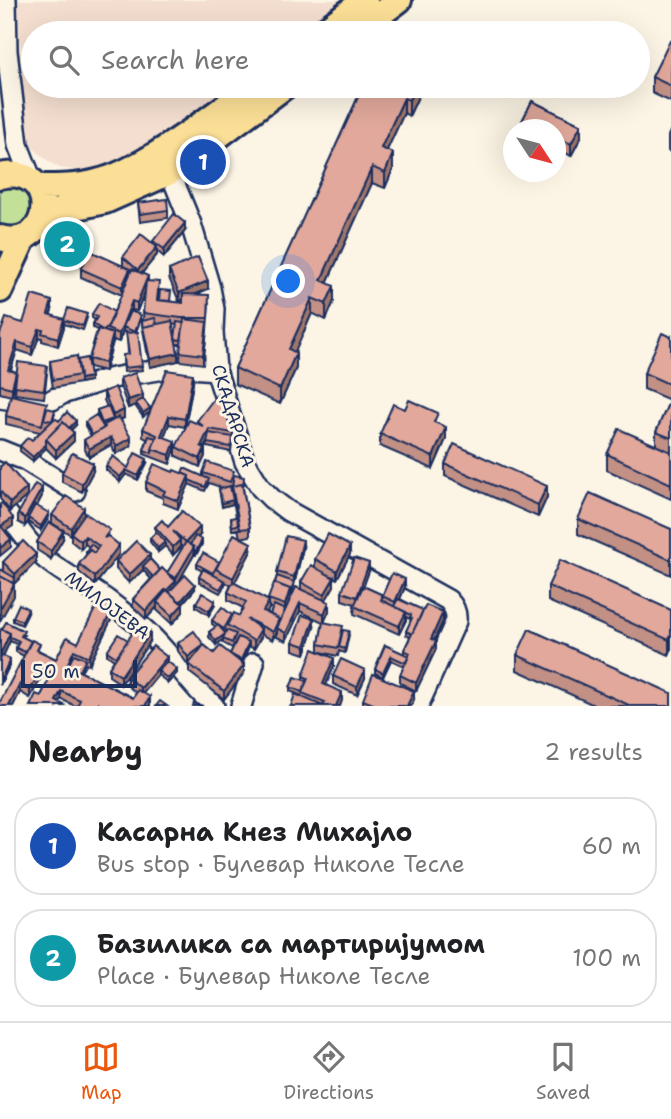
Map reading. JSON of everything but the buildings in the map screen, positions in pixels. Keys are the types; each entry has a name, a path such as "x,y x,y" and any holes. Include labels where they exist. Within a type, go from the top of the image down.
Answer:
{"main road":[{"path":"337,21 365,0"},
{"path":"371,21 399,0"},
{"path":"0,176 10,173 22,175 35,184 58,187 99,182 123,173 163,150 238,98"},
{"path":"22,232 62,211 105,201 170,172 269,98"},
{"path":"0,290 22,232 44,203 35,184"}],"street":[{"path":"6,0 7,51 18,145 35,184"},
{"name":"СКАДАРСКА","path":"170,172 191,224 210,288 214,309 216,370 253,477 272,499 301,518 449,600 453,605 456,621 418,706"},
{"path":"0,398 47,404 62,394 108,379 178,367 216,370"},
{"path":"0,450 25,460 75,491"},
{"name":"МИЛОЈЕВА","path":"0,504 24,538 37,551 147,632 198,692 214,706"},
{"path":"241,706 254,663"}],"shaded area":[{"path":"18,0 341,0 313,21 21,21 21,56"},
{"path":"23,98 213,98 126,159 85,172 60,168 49,162 32,147 25,130"}],"green space":[{"path":"12,186 29,198 29,216 19,227 0,226 0,189"}],"place":[{"name":"Касарна Кнез Михајло","path":"203,162"},
{"name":"Базилика са мартиријумом","path":"67,244"}]}
